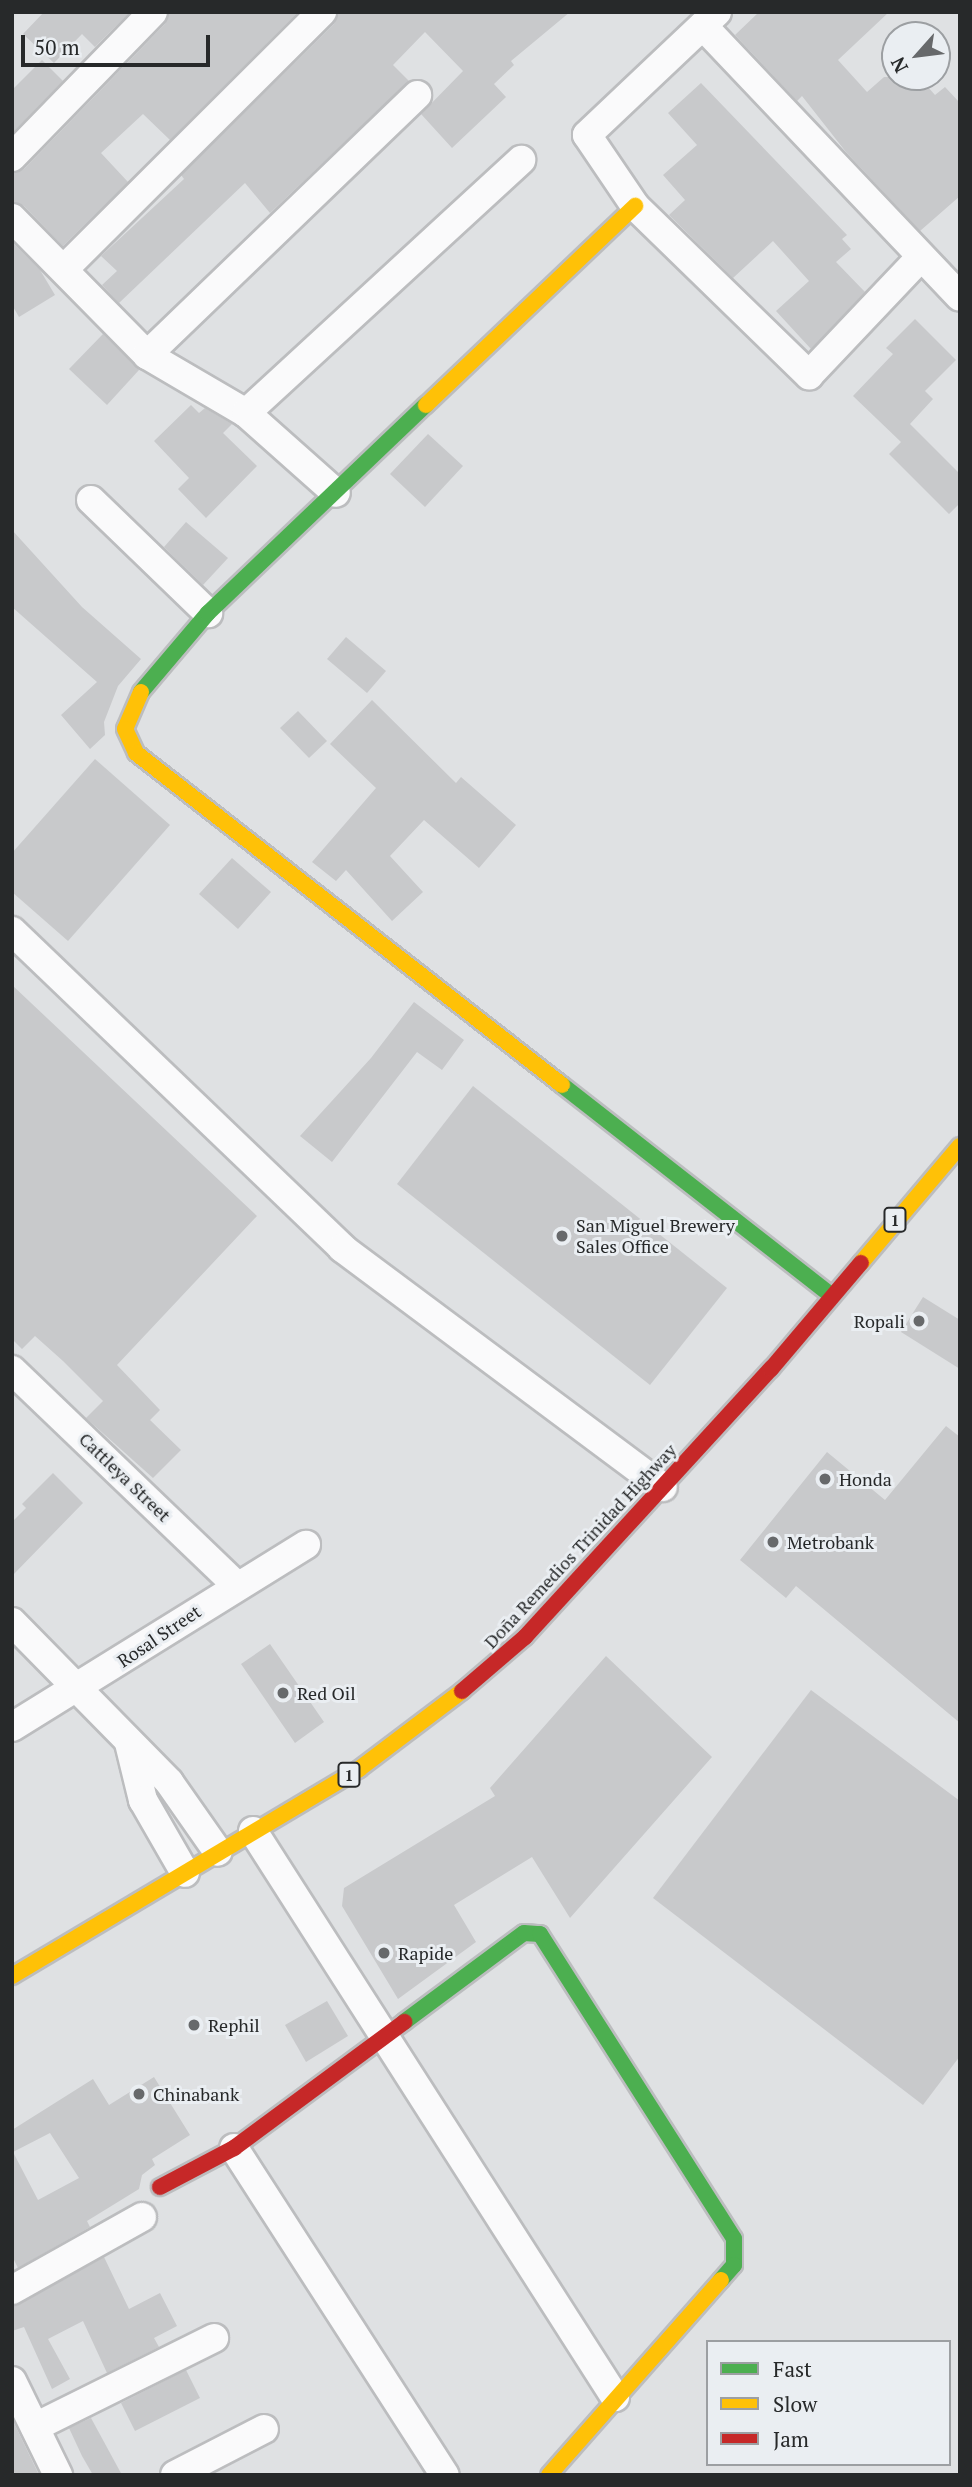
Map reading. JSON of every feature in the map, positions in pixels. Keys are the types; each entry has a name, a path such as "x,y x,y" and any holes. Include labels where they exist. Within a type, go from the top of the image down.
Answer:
{"main road":[{"path":"635,206 208,613 135,700 125,729 136,753 831,1295"},
{"name":"Doña Remedios Trinidad Highway","path":"12,1976 393,1747 467,1689 525,1637 663,1487 960,1146"},
{"path":"160,2187 234,2148 524,1933 540,1934 734,2239 734,2265 549,2475"}],"street":[{"path":"12,156 153,12"},
{"path":"65,268 322,12"},
{"path":"920,258 810,375 635,206 587,135 710,19 920,258 960,297"},
{"path":"147,355 417,95"},
{"path":"246,413 521,160"},
{"path":"12,218 65,268 147,355 246,413 336,493"},
{"path":"91,500 208,613"},
{"path":"12,931 342,1248 663,1487"},
{"name":"Cattleya Street","path":"12,1370 236,1585"},
{"name":"Rosal Street","path":"12,1727 81,1688 236,1585 306,1545"},
{"path":"12,1622 81,1688 169,1782 218,1852"},
{"path":"128,1740 143,1800 185,1873"},
{"path":"253,1831 615,2398"},
{"path":"234,2148 445,2475"},
{"path":"12,2290 142,2217"},
{"path":"35,2427 214,2338"},
{"path":"12,2381 58,2475"},
{"path":"175,2475 264,2429"}],"building":[{"path":"44,12 130,12 95,47 82,34 54,63 23,34"},
{"path":"169,12 298,12 170,140 143,114 101,153 128,182 63,246 24,206 12,202 12,173 24,169 165,24"},
{"path":"338,12 570,12 511,61 514,65 494,84 506,97 452,148 421,114 463,71 425,32 393,65 409,81 270,213 245,183 119,303 102,285 117,271 101,256 184,179 181,175 334,24"},
{"path":"759,12 889,12 838,60 867,92 881,80 881,91 931,91 935,95 940,91 949,91 960,103 960,196 920,231 846,152 802,96 797,101 735,35"},
{"path":"42,60 63,81 12,133 12,90"},
{"path":"701,83 847,235 842,239 851,249 836,262 865,292 811,349 776,311 809,281 773,241 733,278 669,215 685,200 663,175 697,145 668,113"},
{"path":"12,242 40,270 55,295 19,317 12,305"},
{"path":"915,319 956,360 925,391 933,399 910,424 960,474 960,503 949,514 889,454 901,442 853,396 893,354 886,348"},
{"path":"103,334 139,370 107,405 69,369"},
{"path":"191,405 199,413 205,408 232,424 223,433 257,466 206,518 178,489 189,478 154,441"},
{"path":"428,434 463,466 425,507 390,474"},
{"path":"186,522 228,558 203,585 164,547"},
{"path":"12,530 82,607 141,659 118,686 104,722 105,735 90,749 61,715 97,682 12,607"},
{"path":"346,637 386,671 367,693 327,659"},
{"path":"372,700 456,783 461,777 516,825 479,868 424,820 390,856 423,892 392,921 346,870 336,881 312,862 376,788 330,744"},
{"path":"298,711 327,741 309,758 280,728"},
{"path":"95,759 170,825 68,941 12,892 12,853"},
{"path":"232,858 271,892 238,929 199,894"},
{"path":"12,985 257,1216 117,1365 160,1410 150,1420 181,1450 153,1478 86,1418 103,1401 63,1361 35,1336 22,1349 12,1339"},
{"path":"414,1002 464,1040 442,1070 417,1052 332,1162 300,1136 371,1058"},
{"name":"San Miguel Brewery Sales Office","path":"473,1086 727,1288 650,1385 397,1184"},
{"path":"923,1297 960,1320 960,1369 901,1332"},
{"path":"946,1426 960,1437 960,1723 796,1586 786,1598 740,1560 827,1452 885,1500"},
{"path":"53,1473 83,1503 12,1576 12,1522 26,1508 22,1504"},
{"name":"Red Oil","path":"270,1644 324,1722 295,1743 241,1664"},
{"path":"606,1656 712,1757 570,1918 532,1857 454,1905 476,1942 398,1999 342,1906 344,1888 495,1796 490,1788"},
{"path":"811,1690 960,1801 960,2056 923,2105 653,1898"},
{"path":"327,2001 348,2036 306,2062 285,2025"},
{"path":"154,2077 190,2135 152,2159 155,2165 142,2175 139,2189 87,2221 90,2227 18,2268 12,2256 12,2130 93,2079 109,2105","holes":["50,2133 79,2178 38,2200 13,2152"]},
{"path":"104,2257 129,2309 160,2293 177,2326 154,2338 159,2347 107,2373 83,2321 48,2339 70,2379 52,2389 24,2327 12,2331 12,2307"},
{"path":"186,2370 200,2398 135,2431 121,2403"},
{"path":"91,2418 122,2475 93,2475 82,2456 69,2428"},
{"path":"12,2419 39,2475 12,2475"}],"traffic: fast":[{"path":"141,692 208,613 426,405"},
{"path":"562,1085 831,1295"},
{"path":"404,2022 524,1933 540,1934 734,2239 734,2265 721,2280"}],"traffic: slow":[{"path":"426,405 635,206"},
{"path":"141,692 125,729 136,753 562,1085"},
{"path":"861,1263 960,1146"},
{"path":"12,1976 359,1769 462,1691"},
{"path":"549,2475 721,2280"}],"traffic: jam":[{"path":"462,1691 525,1637 771,1369 861,1263"},
{"path":"160,2187 234,2148 404,2022"}],"place":[{"name":"San Miguel Brewery Sales Office","path":"562,1236"},
{"name":"Ropali","path":"919,1321"},
{"name":"Honda","path":"825,1479"},
{"name":"Metrobank","path":"773,1542"},
{"name":"Red Oil","path":"283,1693"},
{"name":"Rapide","path":"384,1953"},
{"name":"Rephil","path":"194,2025"},
{"name":"Chinabank","path":"139,2094"}]}
